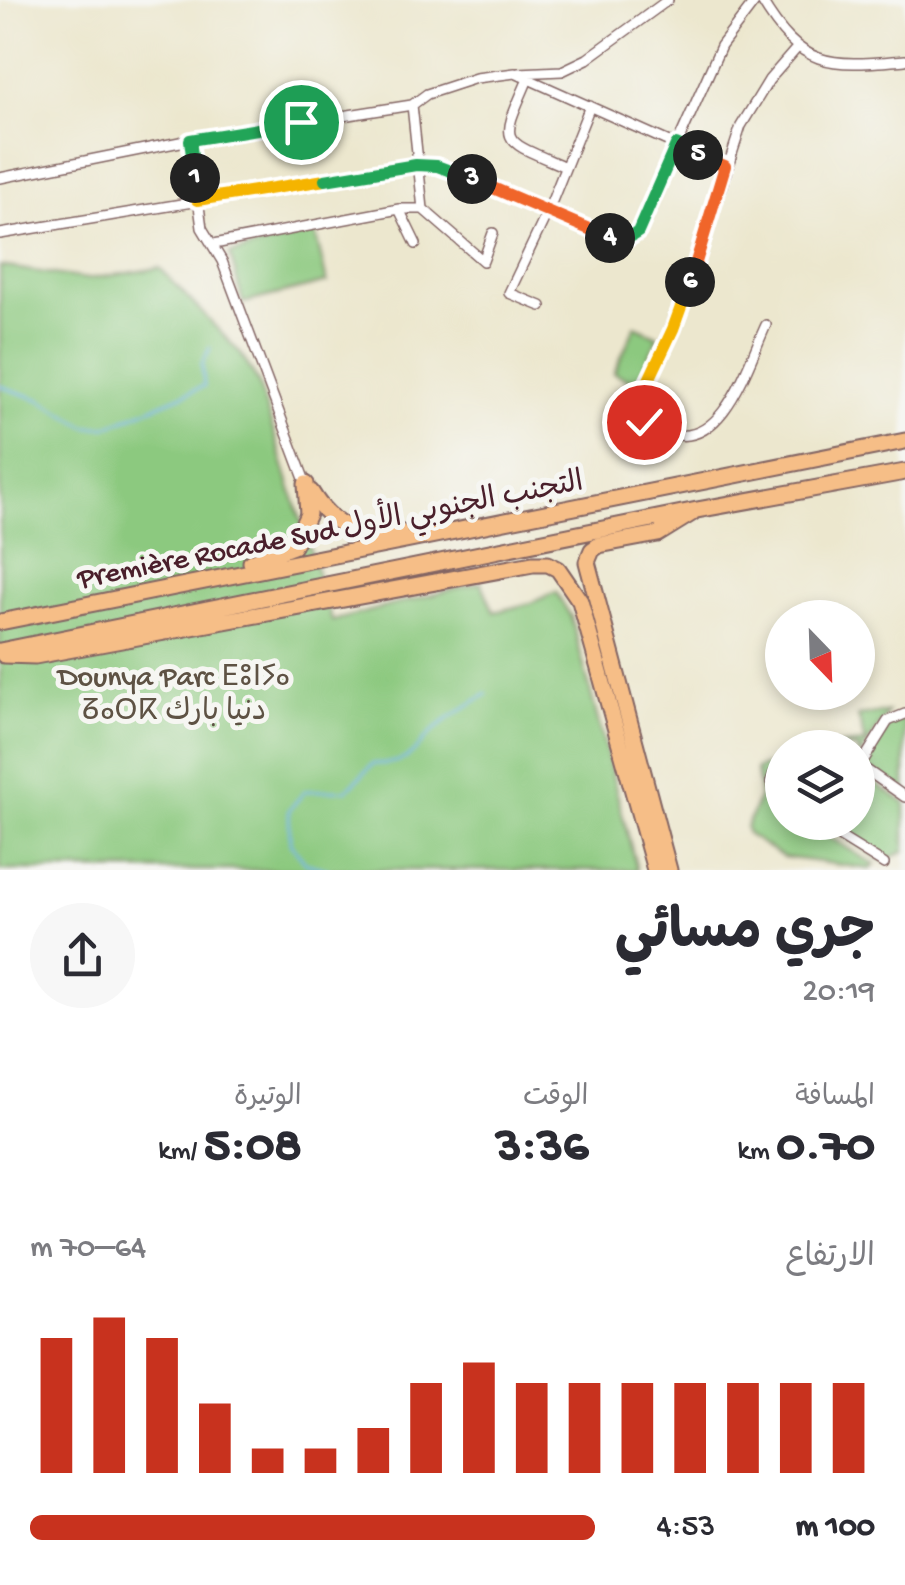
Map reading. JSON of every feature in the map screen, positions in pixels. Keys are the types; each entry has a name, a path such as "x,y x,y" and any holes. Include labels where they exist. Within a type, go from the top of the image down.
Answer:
{"highway":[{"name":"Première Rocade Sud التجنب الجنوبي الأول","path":"0,621 905,441"},
{"name":"Première Rocade Sud التجنب الجنوبي الأول","path":"0,653 696,510 905,472"},
{"path":"306,484 320,508 336,523 362,534 387,534 620,499"},
{"path":"0,621 281,553 293,546 302,531 308,514 306,484"},
{"path":"655,870 588,558 599,545 658,534 696,510"},
{"path":"0,653 35,656 548,564 566,576 580,602 669,870"}],"street":[{"path":"0,178 190,140 412,105 427,94 476,78 562,71 587,59 668,0"},
{"path":"0,234 416,165 437,166 613,239 630,240 638,232 721,46 759,0 796,48 818,58 851,64 905,60"},
{"path":"766,325 722,414 710,428 693,436 675,436 641,418 639,401 689,287 725,166 750,111 796,48"},
{"path":"515,73 725,166"},
{"path":"528,79 508,124 509,138 518,147 564,166"},
{"path":"412,105 423,209"},
{"path":"541,306 509,293 548,211 590,106"},
{"path":"190,140 202,228 214,244 306,484"},
{"path":"214,244 398,209 423,209 483,260 493,233"},
{"path":"398,209 416,244"},
{"path":"875,741 888,721 905,714"},
{"path":"875,776 905,797"},
{"path":"845,840 884,864"}],"green space":[{"path":"315,232 327,282 243,303 230,254"},
{"name":"Dounya Parc ⴹⵓⵏⵢⴰ ⵒⴰⵔⴽ دنيا بارك","path":"0,266 87,279 160,268 241,354 258,382 332,621 481,582 494,612 556,592 571,617 637,870 0,870"},
{"path":"635,326 658,336 638,383 614,373"},
{"path":"888,712 875,732 862,730 858,716"},
{"path":"905,718 905,792 875,773 875,748 890,724"},
{"path":"765,766 765,840 834,840 875,865 870,869 783,857 747,834 746,827 760,796 756,769"},
{"path":"875,783 905,803 905,851 884,861 850,840 875,840"}],"waterway":[{"path":"0,386 41,400 87,427 106,427 204,386 202,364 210,348"},
{"path":"329,870 306,863 290,843 289,810 305,791 347,790 373,764 406,758 444,722 487,694"}],"route":[{"path":"301,122 190,140 197,200 416,165 437,166 624,241 638,232 676,145 725,166 689,287 639,401 639,414 644,422"}]}
